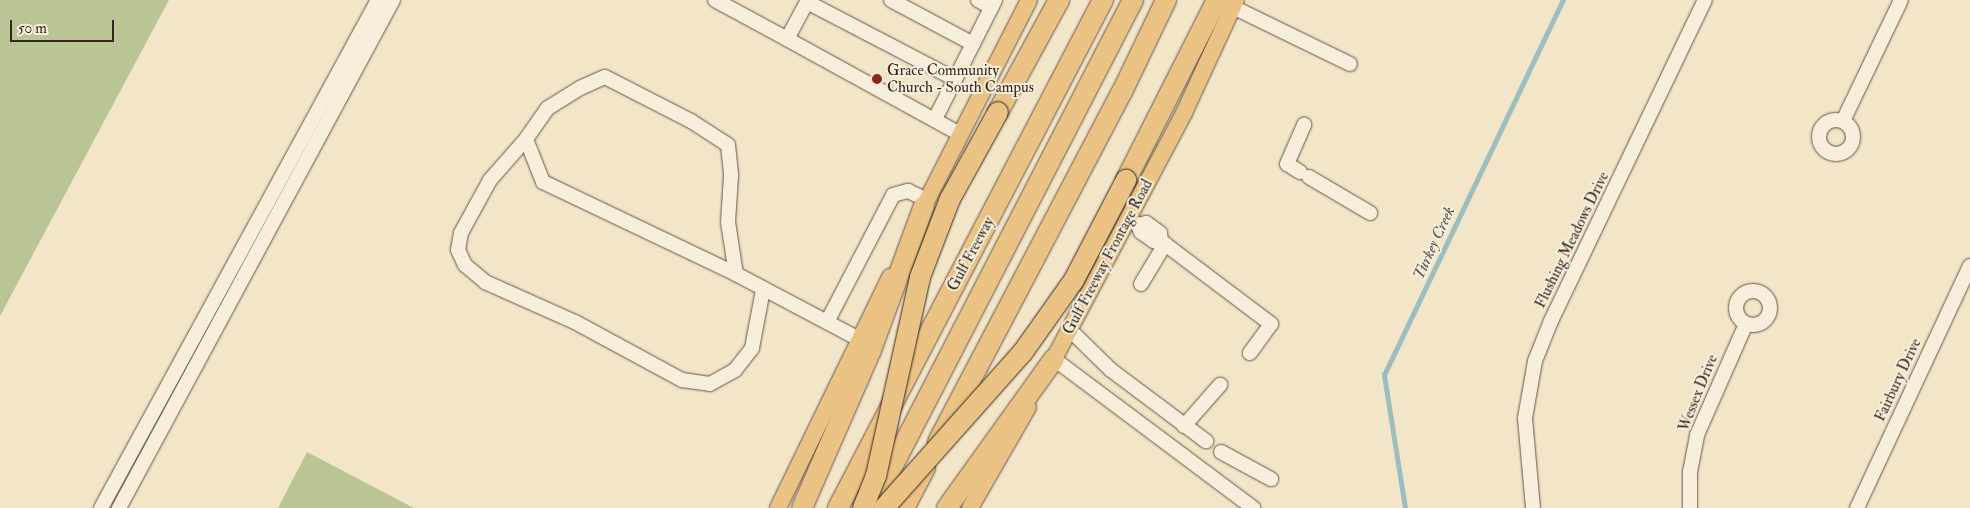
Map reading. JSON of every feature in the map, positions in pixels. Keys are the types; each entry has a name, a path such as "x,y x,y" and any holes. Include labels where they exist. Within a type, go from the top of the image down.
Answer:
{"highway":[{"path":"863,508 876,476 920,277 950,199 1059,0"},
{"name":"Gulf Freeway","path":"838,508 1103,0"},
{"name":"Gulf Freeway","path":"871,508 1134,0"},
{"path":"904,508 1122,92 1166,0"},
{"path":"884,508 1023,352 1074,280 1126,180 1228,2"},
{"path":"802,508 872,350 925,203"},
{"path":"947,508 1054,358"}],"main road":[{"path":"778,508 925,203 1029,0"},
{"name":"Gulf Freeway Frontage Road","path":"970,508 1070,329 1133,222 1184,113 1228,2"}],"street":[{"path":"119,508 199,345 304,149 378,0"},
{"path":"304,149 393,0"},
{"path":"715,0 960,134"},
{"path":"891,0 973,44"},
{"path":"935,119 993,4 978,0"},
{"name":"Flushing Meadows Drive","path":"1533,508 1525,418 1530,380 1538,352 1705,0"},
{"path":"1843,121 1901,0"},
{"path":"787,39 808,1 955,79"},
{"path":"1228,2 1350,64"},
{"path":"736,274 728,222 731,176 728,145 691,121 605,76 580,88 548,108 526,139 490,180 461,233 458,250 465,265 485,282 575,322 682,380 710,384 735,370 752,348 763,290"},
{"path":"1304,126 1287,164 1370,213"},
{"path":"526,139 543,182 736,274 763,290 859,339"},
{"path":"827,322 893,195 908,191 925,203"},
{"path":"1133,222 1141,232 1154,241 1163,242 1272,324 1250,353"},
{"path":"1141,284 1163,242"},
{"name":"Fairbury Drive","path":"1857,508 1970,266"},
{"name":"Wessex Drive","path":"1690,508 1690,472 1697,435 1746,324"},
{"path":"1070,329 1111,370 1206,441"},
{"path":"102,508 199,345"},
{"path":"1054,358 1253,508"},
{"path":"1184,426 1220,385"},
{"path":"1221,452 1272,479"}],"green space":[{"path":"0,0 169,0 0,316"},
{"path":"307,452 414,508 278,508"}],"waterway":[{"name":"Turkey Creek","path":"1405,508 1384,375 1563,0"}],"place":[{"name":"Grace Community Church - South Campus","path":"877,79"}]}
